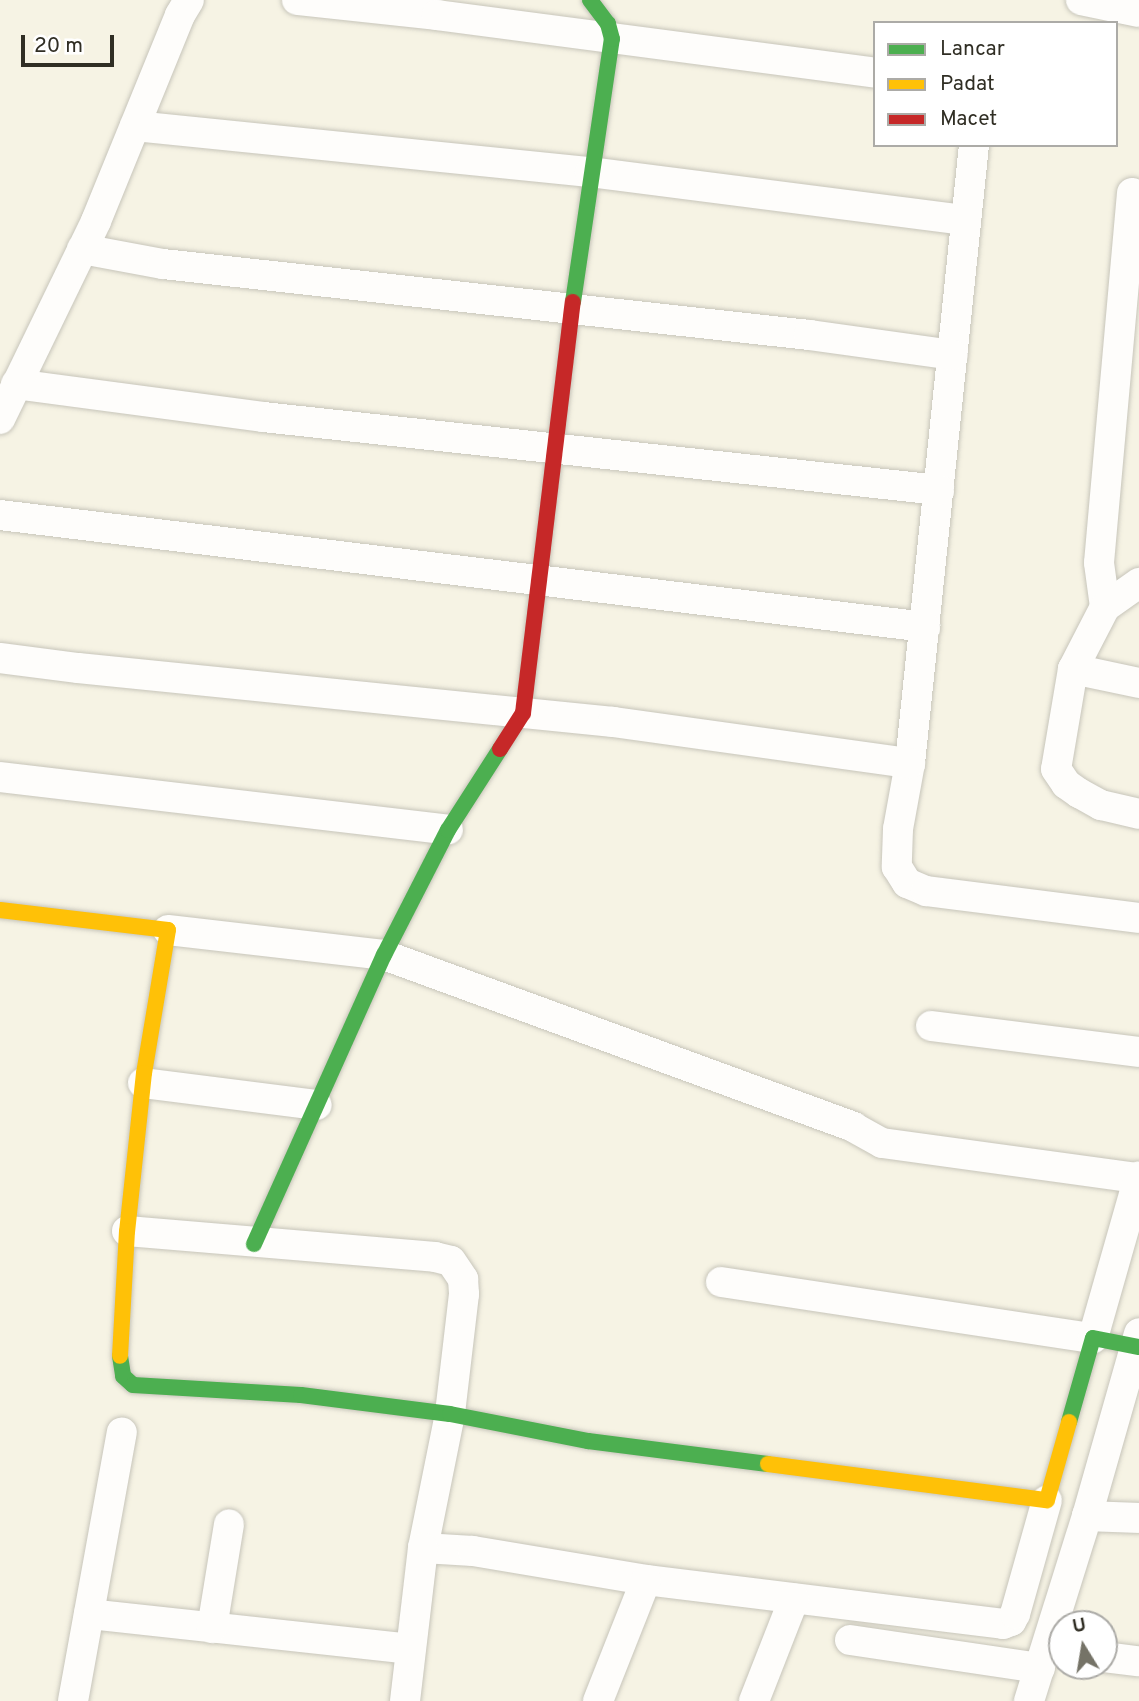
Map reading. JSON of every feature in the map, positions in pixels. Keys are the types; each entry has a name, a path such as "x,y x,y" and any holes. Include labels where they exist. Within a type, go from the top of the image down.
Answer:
{"street":[{"path":"0,419 82,249 180,15 189,0"},
{"path":"297,0 873,73"},
{"path":"254,1244 384,955 448,830 523,713 572,309 611,39 608,24 590,0"},
{"path":"1081,0 1139,12"},
{"path":"135,126 590,172 966,220"},
{"path":"974,147 925,627 910,763 896,857 899,873 914,888 1139,918"},
{"path":"1105,607 1099,563 1127,193"},
{"path":"82,249 163,264 809,335 953,355"},
{"path":"16,384 263,417 939,490"},
{"path":"0,515 925,627"},
{"path":"1139,583 1105,607 1073,669 1056,769 1066,784 1101,805 1139,814"},
{"path":"0,658 612,722 910,763"},
{"path":"1073,669 1139,683"},
{"path":"0,777 448,830"},
{"path":"0,910 384,955 853,1127 882,1143 1139,1177 1019,1600 1011,1621 1007,1624 646,1580 473,1551 423,1548"},
{"path":"168,930 143,1083 127,1231 120,1366 122,1376 133,1385 301,1395 450,1414 589,1441 1047,1500"},
{"path":"931,1026 1139,1052"},
{"path":"143,1083 317,1105"},
{"path":"127,1231 254,1244 435,1257 451,1261 463,1279 464,1294 450,1414 423,1548 405,1701"},
{"path":"722,1282 1093,1338 1137,1342 1062,1610"},
{"path":"73,1701 122,1432"},
{"path":"1087,1516 1139,1518"},
{"path":"212,1628 229,1524"},
{"path":"598,1701 646,1580"},
{"path":"754,1701 794,1599"},
{"path":"89,1614 410,1649"},
{"path":"850,1640 1048,1657"},
{"path":"1118,1659 1139,1661"},
{"path":"1029,1701 1048,1661"}],"traffic: fast":[{"path":"573,302 612,39 608,24 590,0"},
{"path":"254,1244 384,955 448,830 500,749"},
{"path":"1069,1422 1093,1338 1139,1347"},
{"path":"120,1356 123,1376 133,1385 301,1395 450,1414 588,1441 768,1464"}],"traffic: slow":[{"path":"0,910 168,930 144,1073 127,1231 120,1356"},
{"path":"768,1464 1047,1500 1069,1422"}],"traffic: jam":[{"path":"500,749 523,713 573,302"}]}
